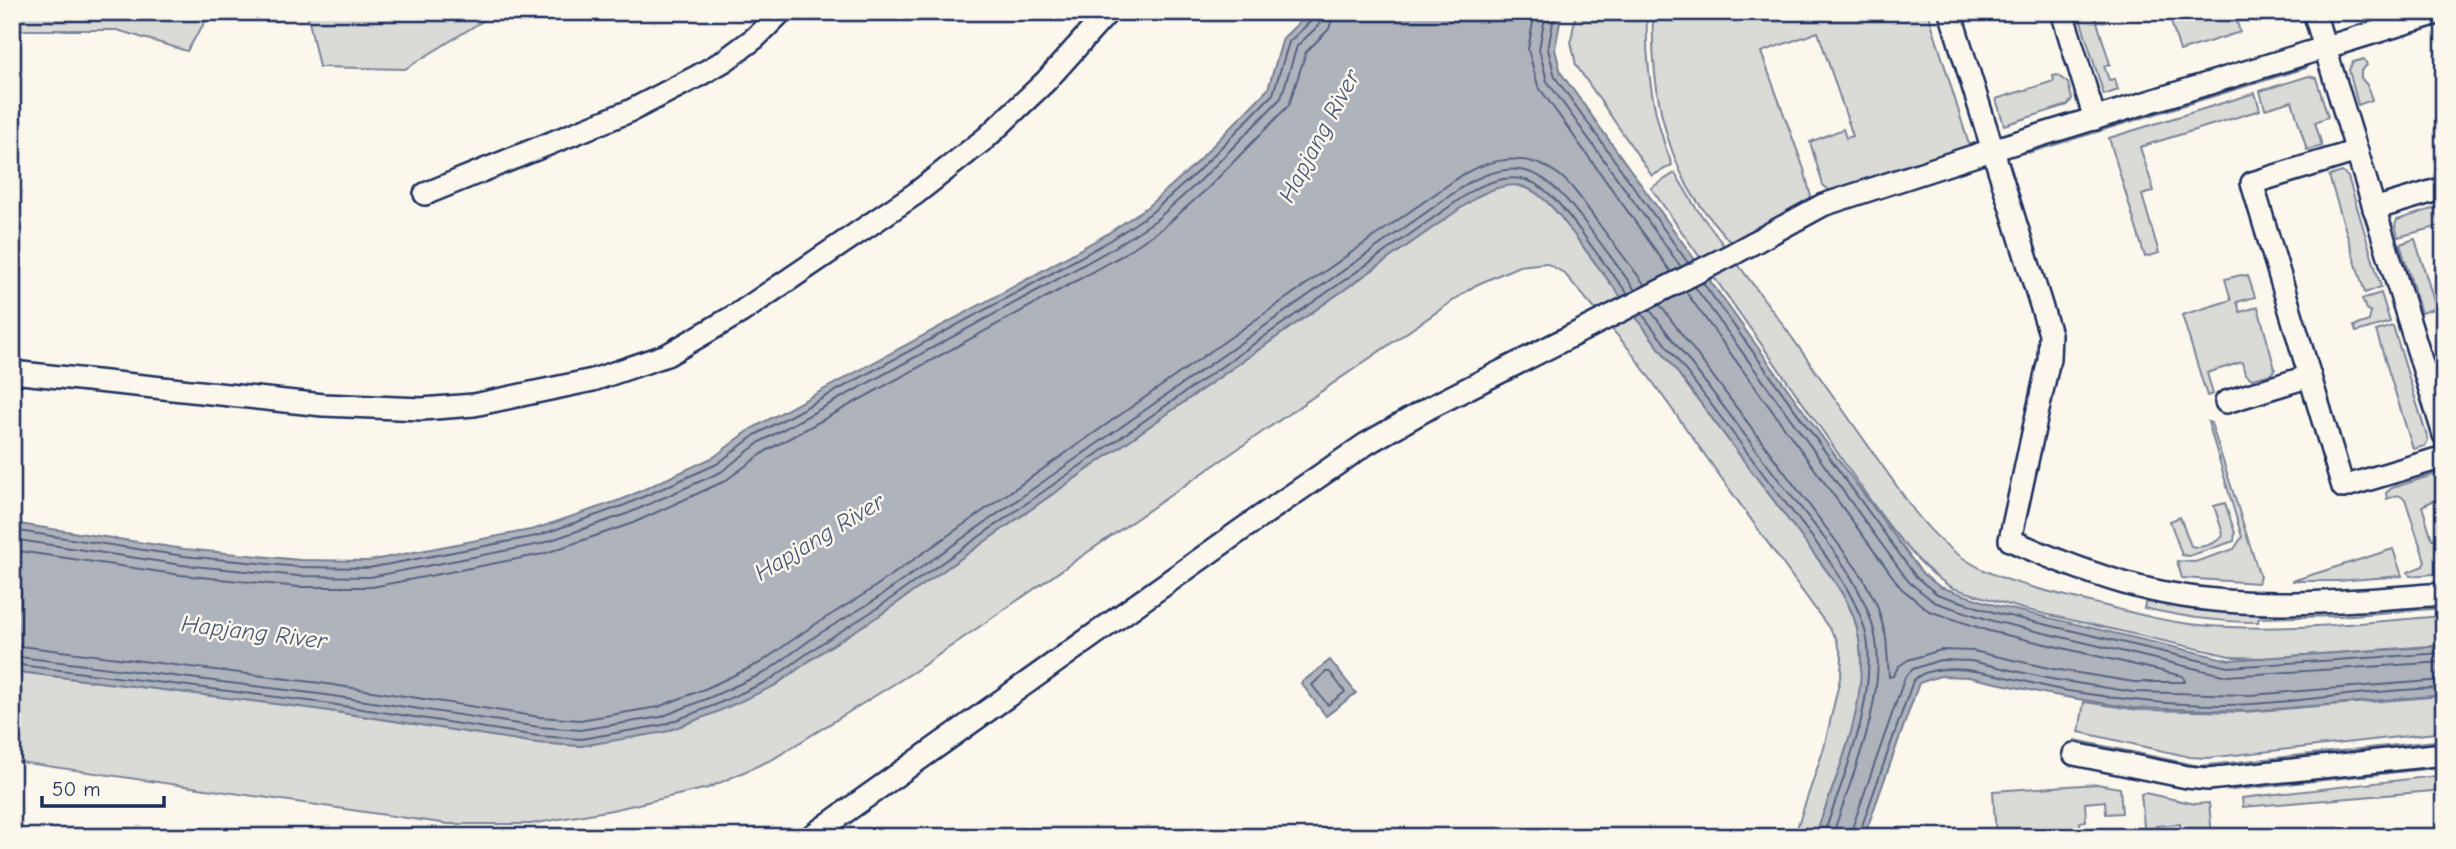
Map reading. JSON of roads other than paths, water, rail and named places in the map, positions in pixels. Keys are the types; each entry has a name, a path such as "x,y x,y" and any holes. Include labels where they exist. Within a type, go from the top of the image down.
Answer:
{"street":[{"path":"425,194 630,111 696,78 755,38 781,12"},
{"path":"12,372 323,405 422,409 474,405 593,380 667,355 699,337 795,277 915,194 986,138 1046,81 1108,12"},
{"path":"1950,12 2046,321 2051,347 2010,540 2106,578 2193,598 2281,604 2444,594"},
{"path":"2062,12 2095,119"},
{"path":"2314,12 2444,435"},
{"path":"810,837 1366,444 1429,408 1733,254 1823,205 1992,150 2441,12"},
{"path":"2357,151 2252,183 2343,487 2444,457"},
{"path":"2374,209 2444,188"},
{"path":"2226,402 2310,376"},
{"path":"2074,754 2208,779 2444,754"}],"water":[{"name":"Hapjang River","path":"1310,12 1562,12 1555,49 1561,73 1848,473 1922,573 1940,587 1998,606 2229,660 2444,646 2444,695 2250,711 2132,708 1968,677 1940,676 1919,683 1864,837 1815,837 1844,757 1858,701 1860,645 1850,609 1829,574 1560,216 1532,190 1514,185 1503,186 1478,196 880,615 774,686 665,732 581,746 537,743 316,709 12,671 12,523 184,549 300,560 368,561 535,529 623,499 714,457 751,429 1033,276 1107,234 1147,207 1189,170 1268,89 1283,38"},
{"path":"1330,660 1356,693 1326,716 1301,683"}]}
